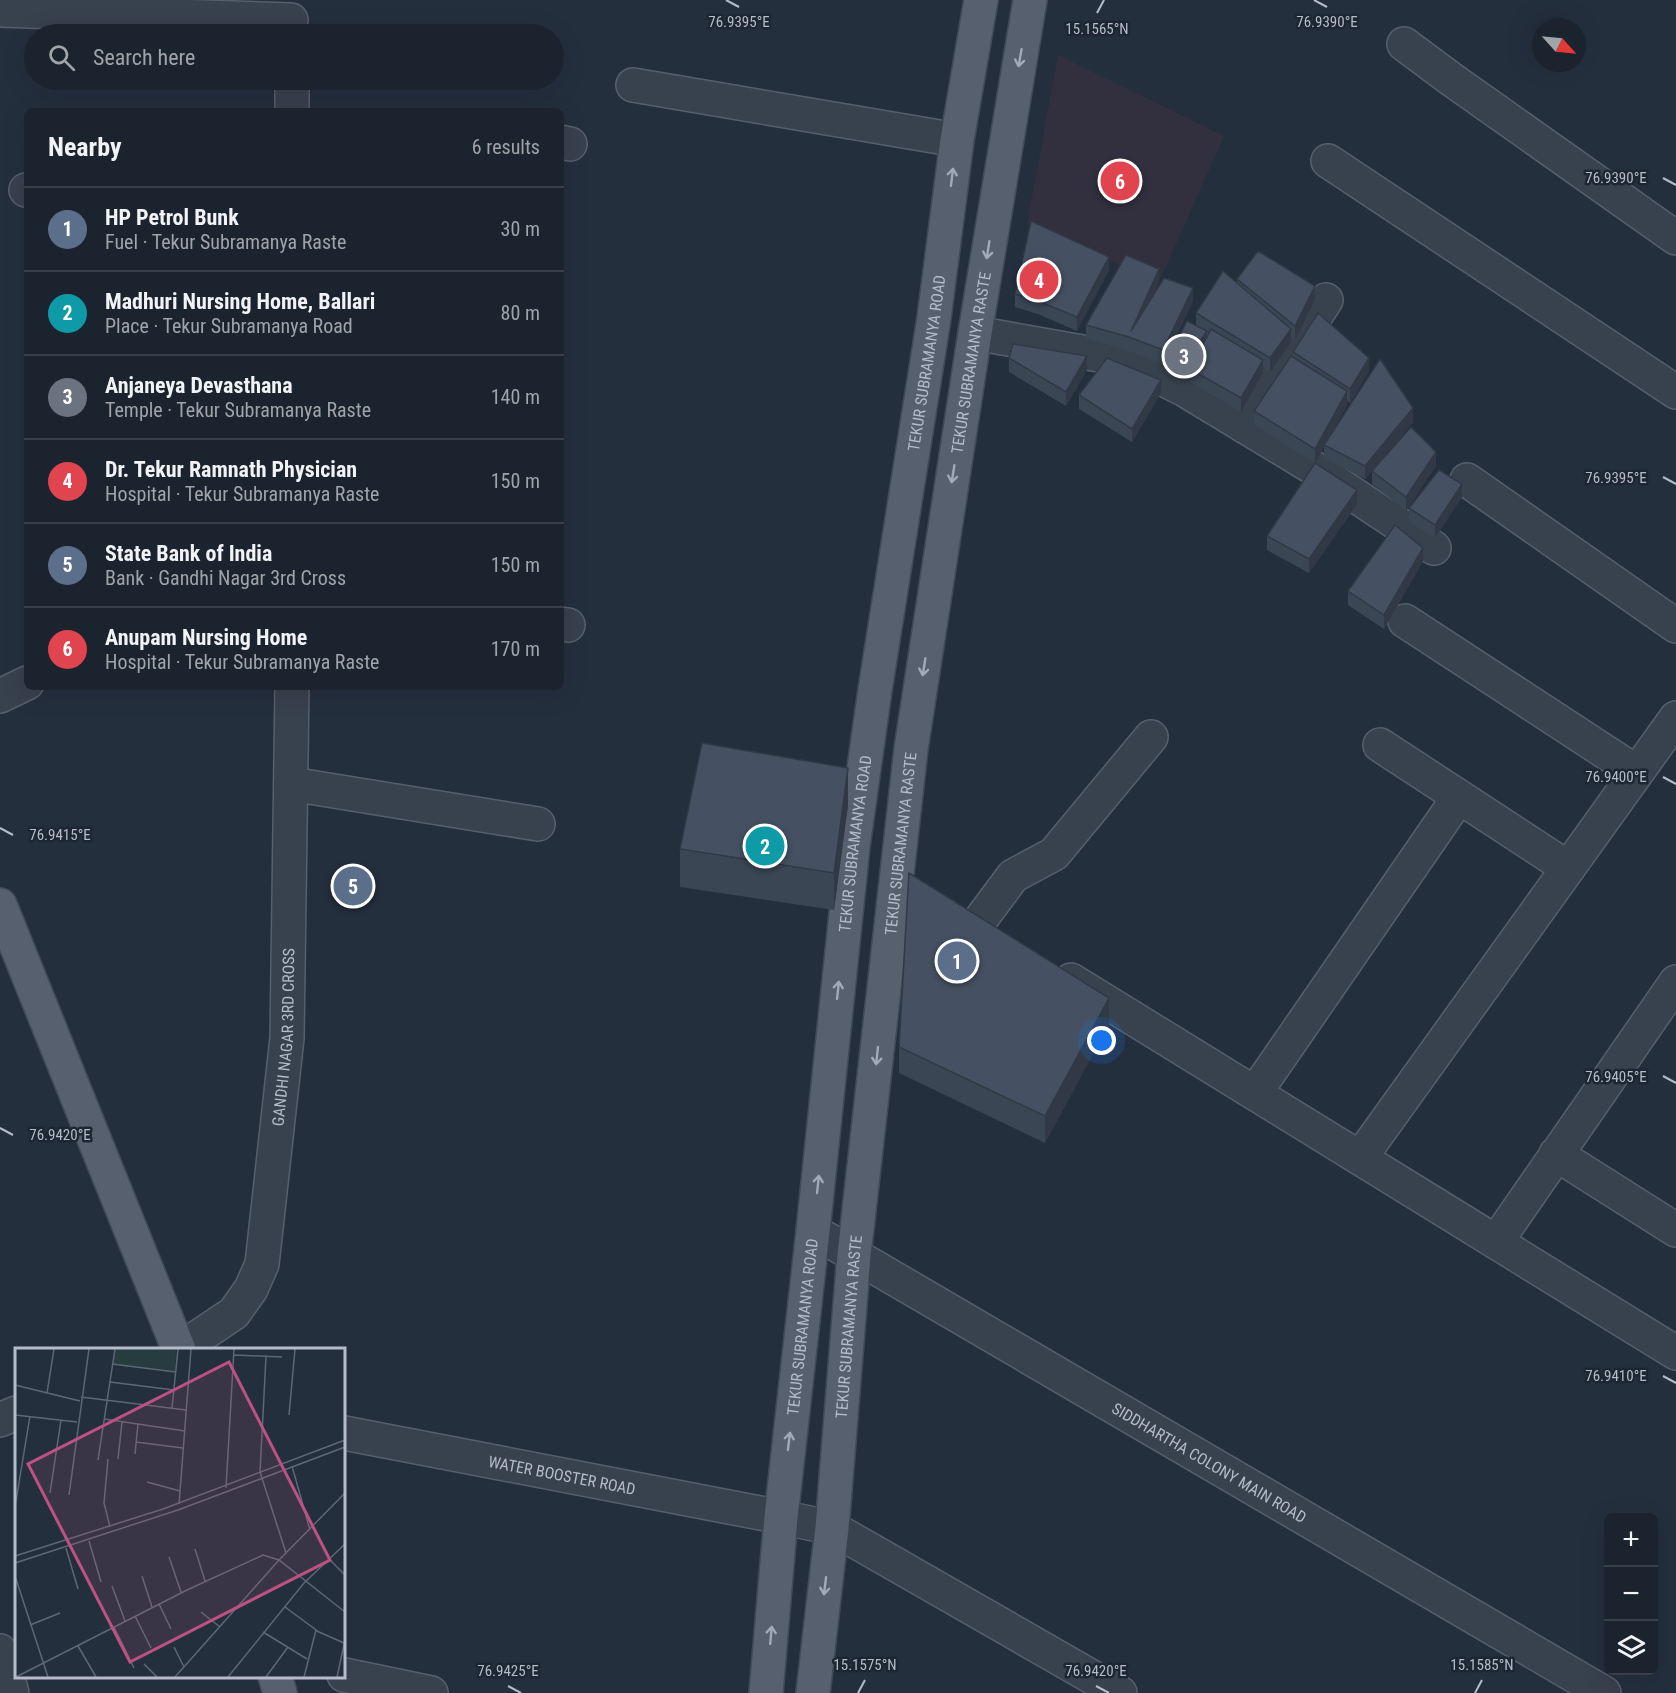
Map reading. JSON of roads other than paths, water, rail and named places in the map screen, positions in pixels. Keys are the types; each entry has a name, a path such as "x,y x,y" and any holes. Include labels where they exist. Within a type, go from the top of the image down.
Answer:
{"main road":[{"name":"TEKUR SUBRAMANYA ROAD","path":"766,1693 781,1517 853,846 875,690 934,318 957,140 981,0"},
{"name":"TEKUR SUBRAMANYA RASTE","path":"813,1693 832,1528 854,1255 911,748 975,333 1030,0"},
{"path":"0,905 178,1348"},
{"path":"274,1678 280,1693"}],"street":[{"path":"0,10 291,18"},
{"path":"1404,44 1676,238"},
{"path":"633,85 957,140"},
{"path":"292,90 292,108"},
{"path":"1328,161 1676,392"},
{"path":"1244,426 1326,300"},
{"path":"975,333 1099,356 1153,374 1185,390 1317,470 1434,548"},
{"path":"1467,480 1676,626"},
{"path":"1405,621 1636,772"},
{"path":"0,696 24,684"},
{"name":"GANDHI NAGAR 3RD CROSS","path":"182,1348 234,1313 251,1289 262,1264 287,1038 292,690"},
{"path":"1360,1158 1676,718"},
{"path":"1006,940 968,916 1012,876 1053,854 1151,737"},
{"path":"1380,745 1568,867"},
{"path":"291,784 538,824"},
{"path":"826,792 860,798"},
{"path":"1255,1094 1459,796"},
{"path":"896,872 927,891"},
{"path":"1045,964 1676,1353"},
{"path":"1496,1242 1676,982"},
{"path":"1556,1155 1676,1230"},
{"name":"SIDDHARTHA COLONY MAIN ROAD","path":"813,1231 1604,1693"},
{"path":"0,1420 15,1413"},
{"name":"WATER BOOSTER ROAD","path":"345,1433 832,1528 1120,1693"},
{"path":"0,1651 8,1691"},
{"path":"345,1675 430,1693"}],"place":[{"name":"Anupam Nursing Home","path":"1120,181"},
{"name":"Dr. Tekur Ramnath Physician","path":"1039,280"},
{"name":"Anjaneya Devasthana","path":"1184,356"},
{"name":"Madhuri Nursing Home, Ballari","path":"765,846"},
{"name":"State Bank of India","path":"353,886"},
{"name":"HP Petrol Bunk","path":"957,961"}]}
